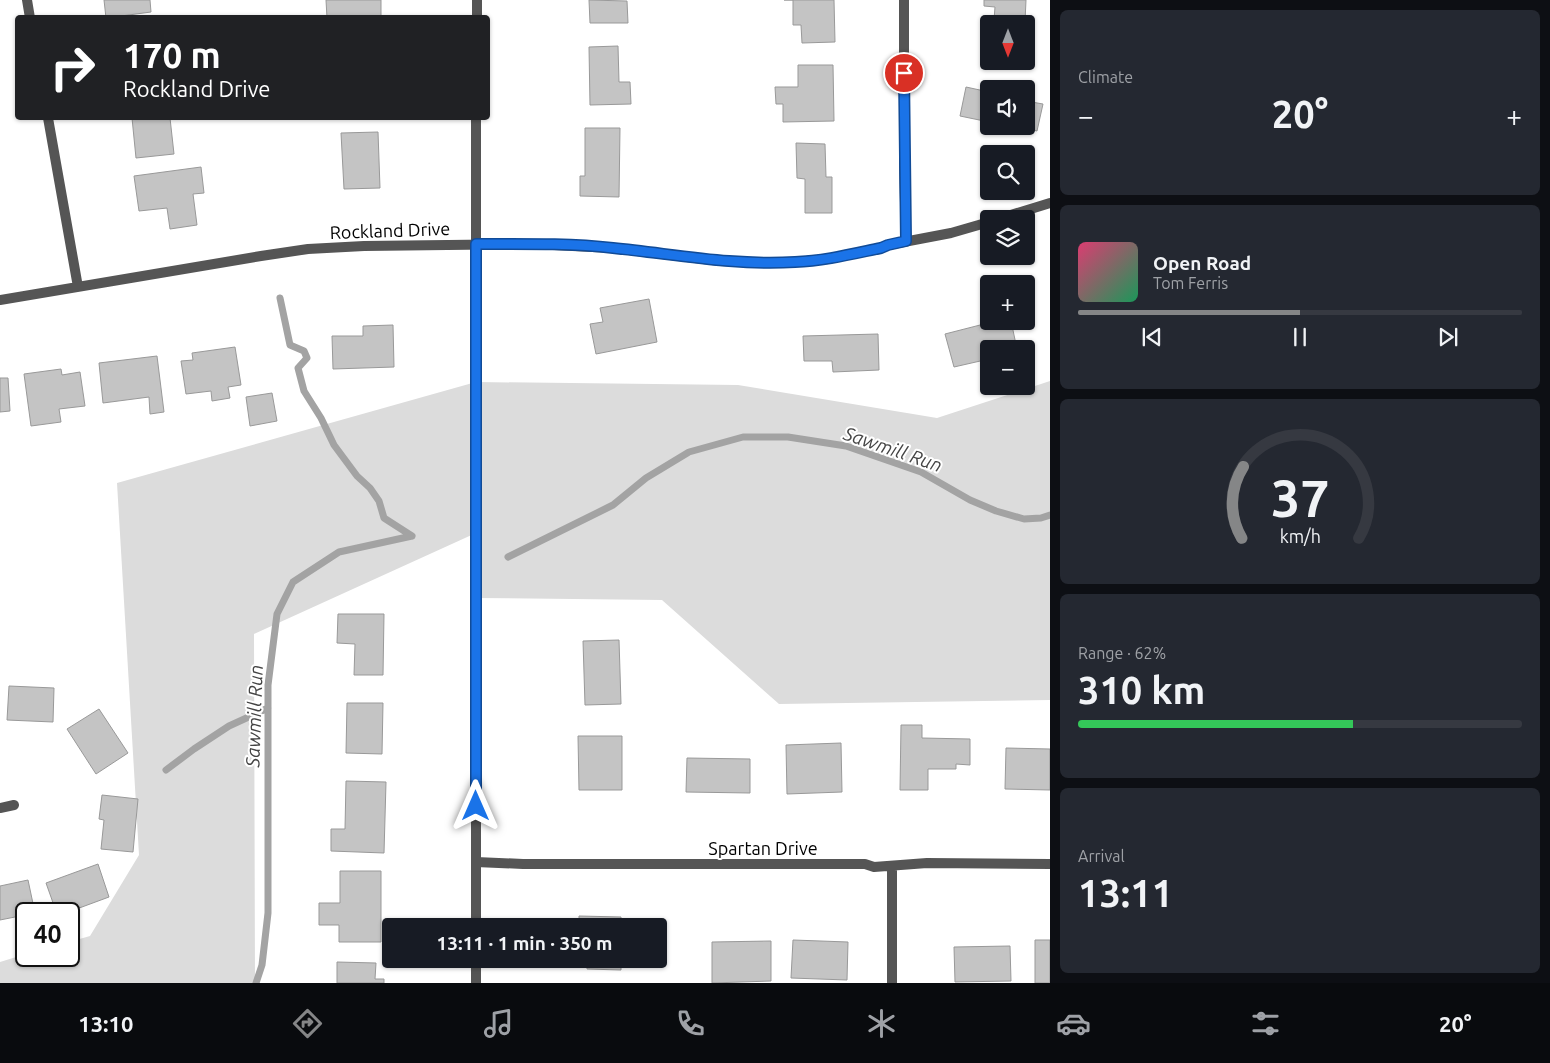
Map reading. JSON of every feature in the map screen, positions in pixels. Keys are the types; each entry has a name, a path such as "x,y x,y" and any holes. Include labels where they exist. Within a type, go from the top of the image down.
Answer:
{"street":[{"path":"27,0 30,15"},
{"path":"477,0 477,15"},
{"path":"904,0 906,241"},
{"path":"48,120 78,286"},
{"path":"476,120 476,918"},
{"path":"1026,210 1050,202"},
{"name":"Rockland Drive","path":"0,300 261,256 308,250 364,246 533,244 612,248 720,261 795,262 828,259 951,233 980,225"},
{"path":"0,808 14,805"},
{"name":"Spartan Drive","path":"476,862 523,864 865,864 874,867 927,864 1050,864"},
{"path":"892,866 892,983"},
{"path":"476,968 476,983"}],"shaded area":[{"path":"1050,381 1050,700 779,704 662,600 476,598 476,533 254,634 255,983 0,983 0,962 15,957 15,967 80,967 80,939 90,936 139,855 117,483 476,382 738,385 937,418 1007,395 1035,395 1035,386"}],"building":[{"path":"104,0 150,0 151,12 128,15 106,15"},
{"path":"326,0 381,0 381,15 327,15"},
{"path":"589,0 627,1 628,23 590,23"},
{"path":"793,0 834,0 835,42 802,43 801,25 793,25"},
{"path":"984,0 1026,0 1025,15 994,15 995,7 984,6"},
{"path":"618,46 619,82 630,82 631,104 590,105 589,47"},
{"path":"798,65 833,65 834,121 783,122 783,104 776,104 775,87 798,87"},
{"path":"966,87 980,90 980,120 960,116"},
{"path":"1035,103 1043,104 1037,131 1035,130"},
{"path":"132,120 170,120 174,154 136,158"},
{"path":"585,128 620,128 619,197 580,196 580,176 585,176"},
{"path":"378,132 380,188 344,189 341,133"},
{"path":"796,143 825,144 826,177 832,177 832,213 805,213 805,179 797,178"},
{"path":"201,167 204,193 193,194 197,225 170,229 167,208 139,211 134,176"},
{"path":"649,299 657,342 596,354 590,324 603,322 600,308"},
{"path":"393,325 394,367 333,369 332,336 363,336 363,326"},
{"path":"980,325 980,330 1013,330 1015,340 980,340 980,361 954,367 945,334"},
{"path":"878,334 879,370 833,372 832,361 804,361 803,336"},
{"path":"235,347 241,385 228,387 230,398 212,401 211,391 186,394 181,361 193,360 192,353"},
{"path":"157,356 164,412 150,414 149,397 103,403 99,363"},
{"path":"61,369 62,375 80,372 85,406 59,409 61,422 31,426 24,374"},
{"path":"0,378 8,378 10,411 0,412"},
{"path":"272,393 277,421 250,426 246,397"},
{"path":"338,614 384,614 383,675 354,675 355,644 337,643"},
{"path":"619,640 621,704 585,705 583,641"},
{"path":"9,686 54,688 53,722 7,720"},
{"path":"347,703 383,703 382,754 346,753"},
{"path":"99,709 128,753 96,774 67,729"},
{"path":"901,725 922,725 922,738 970,739 970,765 956,764 956,769 928,769 928,790 900,790"},
{"path":"578,736 622,736 622,790 579,790"},
{"path":"841,743 842,792 787,794 786,745"},
{"path":"1006,748 1050,749 1050,790 1005,789"},
{"path":"687,758 750,759 750,793 686,792"},
{"path":"346,781 386,782 384,853 331,851 331,829 345,829"},
{"path":"102,795 138,799 133,852 101,849 104,820 99,819"},
{"path":"98,864 109,897 80,908 80,902 53,902 46,883"},
{"path":"340,871 381,871 381,942 339,942 339,925 319,925 319,903 340,903"},
{"path":"28,880 33,902 15,902 15,917 0,920 0,886"},
{"path":"579,916 621,917 621,918 579,918"},
{"path":"793,940 848,942 847,980 791,978"},
{"path":"1035,940 1050,940 1050,983 1035,983"},
{"path":"771,941 771,981 712,983 712,942"},
{"path":"1010,946 1011,981 955,982 954,947"},
{"path":"337,962 376,963 375,979 384,979 384,983 337,983"},
{"path":"621,968 621,970 587,969"}],"waterway":[{"path":"280,298 290,345 304,351 307,358 298,368 304,391 321,418 334,445 379,501 384,518 412,536"},
{"name":"Sawmill Run","path":"508,557 613,505 646,478 689,452 743,437 788,437 846,446 921,472 970,500 996,511 1024,519 1041,518 1050,515"},
{"name":"Sawmill Run","path":"256,983 262,965 268,913 268,685 277,614 293,582 339,552 412,536"},
{"path":"166,770 229,726 268,708"}],"route":[{"path":"476,806 476,244 533,244 612,248 720,261 760,263 828,259 906,241 904,73"}]}
